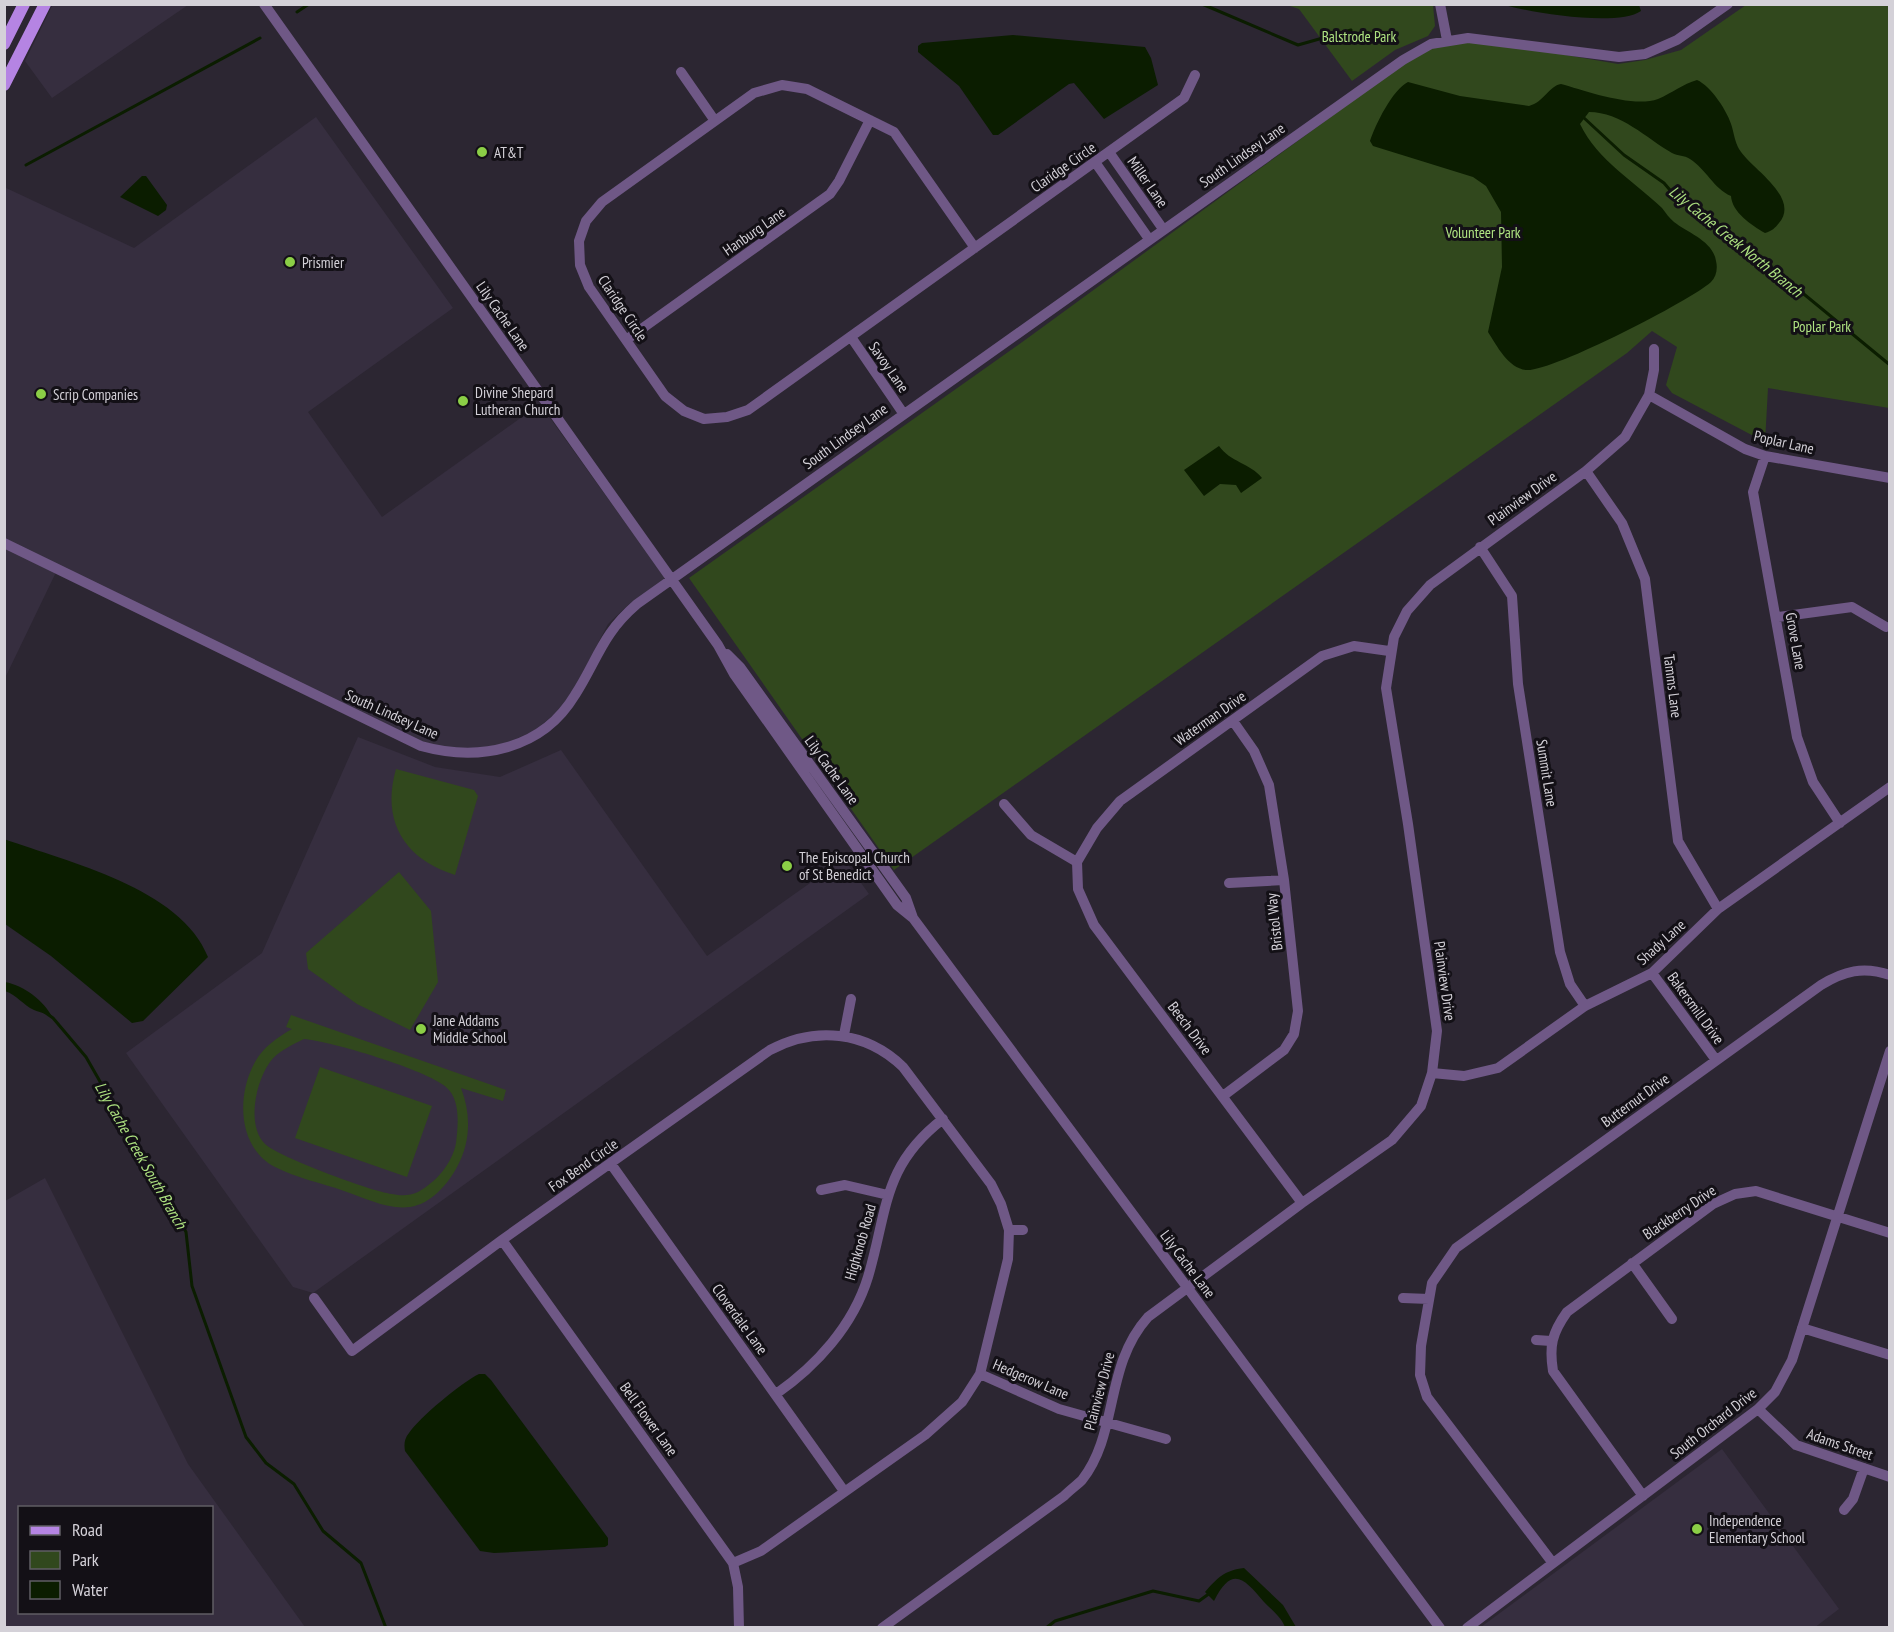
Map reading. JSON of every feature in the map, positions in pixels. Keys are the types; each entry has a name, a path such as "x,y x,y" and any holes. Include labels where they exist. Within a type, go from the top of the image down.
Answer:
{"main road":[{"path":"4,44 24,4"},
{"path":"4,85 45,4"}],"street":[{"name":"Lily Cache Lane","path":"264,4 718,645 740,667 901,891 913,918 1440,1628"},
{"path":"1440,4 1448,40"},
{"name":"South Lindsey Lane","path":"4,543 421,746 458,754 490,753 507,748 523,742 550,725 576,694 611,629 637,604 1403,60 1431,44 1468,38 1618,57 1645,54 1668,45 1728,4"},
{"path":"681,72 715,121"},
{"name":"Claridge Circle","path":"975,248 894,132 807,89 782,85 754,93 602,202 586,221 579,241 580,265 589,287 665,396 684,411 704,418 727,417 748,410 851,337 1184,98 1195,75"},
{"name":"Hanburg Lane","path":"626,340 830,194 870,120"},
{"name":"Miller Lane","path":"1109,152 1163,229"},
{"path":"1095,162 1149,239"},
{"name":"Savoy Lane","path":"851,337 903,413"},
{"name":"Plainview Drive","path":"882,1628 1064,1496 1082,1479 1101,1442 1123,1355 1134,1332 1148,1317 1302,1203 1392,1140 1420,1106 1432,1073 1437,1031 1386,688 1389,651 1407,611 1430,585 1586,471 1625,437 1649,395 1654,370 1654,349"},
{"name":"Poplar Lane","path":"1649,395 1745,448 1765,456 1890,478"},
{"name":"Grove Lane","path":"1765,456 1753,492 1778,617 1797,737 1813,782 1840,823"},
{"name":"Tamms Lane","path":"1586,471 1622,523 1646,579 1678,841 1718,909"},
{"name":"Summit Lane","path":"1480,547 1512,596 1518,684 1560,952 1570,984 1585,1006"},
{"path":"1778,617 1852,607 1886,627"},
{"name":"Waterman Drive","path":"1077,862 1097,828 1120,801 1333,651 1354,646 1389,651"},
{"name":"Bristol Way","path":"1223,1096 1284,1050 1294,1034 1298,1011 1284,879 1269,785 1254,751 1233,721"},
{"name":"Shady Lane","path":"1432,1073 1464,1076 1498,1068 1585,1006 1652,973 1718,909 1890,787"},
{"path":"1004,804 1023,828 1041,842 1077,862"},
{"name":"Beech Drive","path":"1077,862 1078,889 1094,925 1302,1203"},
{"path":"1229,883 1284,879"},
{"name":"Butternut Drive","path":"1552,1562 1427,1397 1420,1375 1421,1346 1431,1283 1456,1248 1840,973 1862,969 1890,975"},
{"name":"Bakersmill Drive","path":"1652,973 1716,1060"},
{"path":"844,1035 851,999"},
{"name":"Fox Bend Circle","path":"314,1298 352,1351 502,1240 771,1050 804,1037 826,1033 844,1035 895,1059 995,1190 1009,1230 1008,1259 980,1374 962,1402 945,1420 761,1551 733,1563"},
{"name":"South Orchard Drive","path":"1467,1628 1758,1409 1775,1392 1792,1360 1890,1051"},
{"path":"1878,1089 1890,1092"},
{"name":"Highknob Road","path":"776,1394 812,1366 846,1323 867,1279 888,1195 908,1151 919,1138 943,1119"},
{"name":"Cloverdale Lane","path":"611,1164 844,1491"},
{"path":"821,1190 845,1185 888,1195"},
{"name":"Blackberry Drive","path":"1551,1341 1554,1329 1567,1312 1713,1204 1735,1194 1756,1191 1890,1233"},
{"path":"1009,1230 1023,1230"},
{"name":"Bell Flower Lane","path":"502,1240 733,1563 738,1587 739,1628"},
{"path":"1632,1263 1672,1319"},
{"path":"1403,1298 1429,1299"},
{"path":"1802,1328 1890,1355"},
{"path":"1536,1340 1551,1341 1553,1371 1643,1496"},
{"name":"Hedgerow Lane","path":"980,1374 1059,1409 1166,1439"},
{"name":"Adams Street","path":"1758,1409 1796,1445 1890,1477"},
{"path":"1844,1510 1853,1499 1864,1468"}],"shaded area":[{"path":"53,4 188,5 52,98 25,61"},
{"path":"316,117 453,308 308,412 382,517 540,404 665,578 628,605 608,624 571,695 557,712 534,731 509,742 485,748 458,750 427,744 59,566 5,678 4,187 134,248"},
{"name":"Jane Addams Middle School","path":"358,737 435,767 500,777 561,750 707,956 844,859 869,894 313,1293 293,1287 126,1053 262,953"},
{"path":"45,1178 188,1464 305,1627 5,1627 5,1201"},
{"name":"Independence Elementary School","path":"1722,1449 1839,1609 1814,1628 1481,1627"}],"green space":[{"name":"Balstrode Park","path":"1287,5 1433,5 1435,26 1428,36 1395,50 1352,81 1299,9"},
{"name":"Volunteer Park","path":"1746,5 1889,5 1889,408 1768,388 1765,442 1672,393 1666,385 1677,347 1652,331 1627,353 894,870 689,578 1025,340 1428,46 1468,38 1618,64 1645,60 1681,50"},
{"path":"396,769 474,790 478,796 455,875 422,859 401,836 392,805 392,788"},
{"path":"399,872 431,911 438,982 410,1030 357,1004 308,969 306,953"},
{"path":"291,1015 506,1090 503,1101 461,1088 468,1118 467,1137 462,1157 444,1186 432,1198 418,1205 393,1207 300,1177 275,1167 263,1158 247,1134 244,1120 243,1105 249,1075 262,1052 292,1029 286,1027","holes":["304,1039 400,1065 436,1080 451,1092 457,1113 456,1143 447,1165 431,1183 418,1192 408,1195 381,1192 306,1165 265,1144 259,1136 255,1115 257,1091 265,1070 281,1051"]},
{"path":"320,1067 432,1106 407,1177 295,1138"}],"water":[{"path":"1505,5 1639,5 1641,11 1630,16 1595,18 1554,15"},
{"path":"1013,35 1145,47 1151,58 1158,85 1104,119 1074,83 1069,84 998,135 993,135 959,86 918,52 918,46 922,43"},
{"path":"1697,80 1708,88 1723,107 1739,149 1779,193 1784,203 1784,213 1779,223 1765,233 1743,218 1732,202 1731,196 1719,188 1690,159 1672,153 1612,116 1589,112 1580,124 1596,149 1662,208 1674,222 1710,248 1717,264 1716,273 1711,282 1677,304 1590,348 1540,368 1526,370 1514,365 1508,361 1488,332 1502,267 1501,212 1486,186 1473,177 1373,146 1370,141 1372,134 1396,92 1408,82 1460,96 1529,106 1561,84 1610,98 1648,101 1658,99"},
{"path":"142,176 146,176 167,205 166,210 158,216 120,197"},
{"path":"1219,446 1229,456 1252,469 1262,478 1241,493 1236,485 1220,484 1204,496 1184,470"},
{"path":"4,839 90,868 148,895 174,913 194,933 208,957 143,1021 132,1023 51,956 5,924"},
{"path":"5,982 33,995 53,1018 30,1008 5,991"},
{"path":"479,1374 485,1374 491,1380 608,1538 608,1545 494,1553 480,1551 405,1451 404,1446 407,1435 414,1426 452,1392"},
{"path":"1244,1568 1283,1605 1296,1627 1285,1627 1279,1617 1250,1587 1238,1579 1232,1579 1227,1583 1214,1601 1205,1592 1222,1576"}],"waterway":[{"path":"297,12 309,4"},
{"name":"Lily Cache Creek North Branch","path":"1202,4 1298,45 1351,30"},
{"path":"26,165 260,38"},
{"name":"Lily Cache Creek North Branch","path":"1583,117 1624,155 1664,183 1675,196 1696,207 1705,218 1737,239 1890,365"},
{"name":"Lily Cache Creek South Branch","path":"43,1011 53,1018 86,1057 186,1232 192,1286 246,1437 266,1463 294,1484 323,1531 361,1563 386,1628"},
{"name":"Lily Cache Creek South Branch","path":"1046,1628 1055,1621 1153,1591 1199,1601 1210,1593"}],"place":[{"name":"AT&T","path":"482,152"},
{"name":"Prismier","path":"290,262"},
{"name":"Scrip Companies","path":"41,394"},
{"name":"Divine Shepard Lutheran Church","path":"463,401"},
{"name":"The Episcopal Church of St Benedict","path":"787,866"},
{"name":"Jane Addams Middle School","path":"421,1029"},
{"name":"Independence Elementary School","path":"1697,1529"}],"park label":[{"name":"Poplar Park","path":"1822,326"}]}
